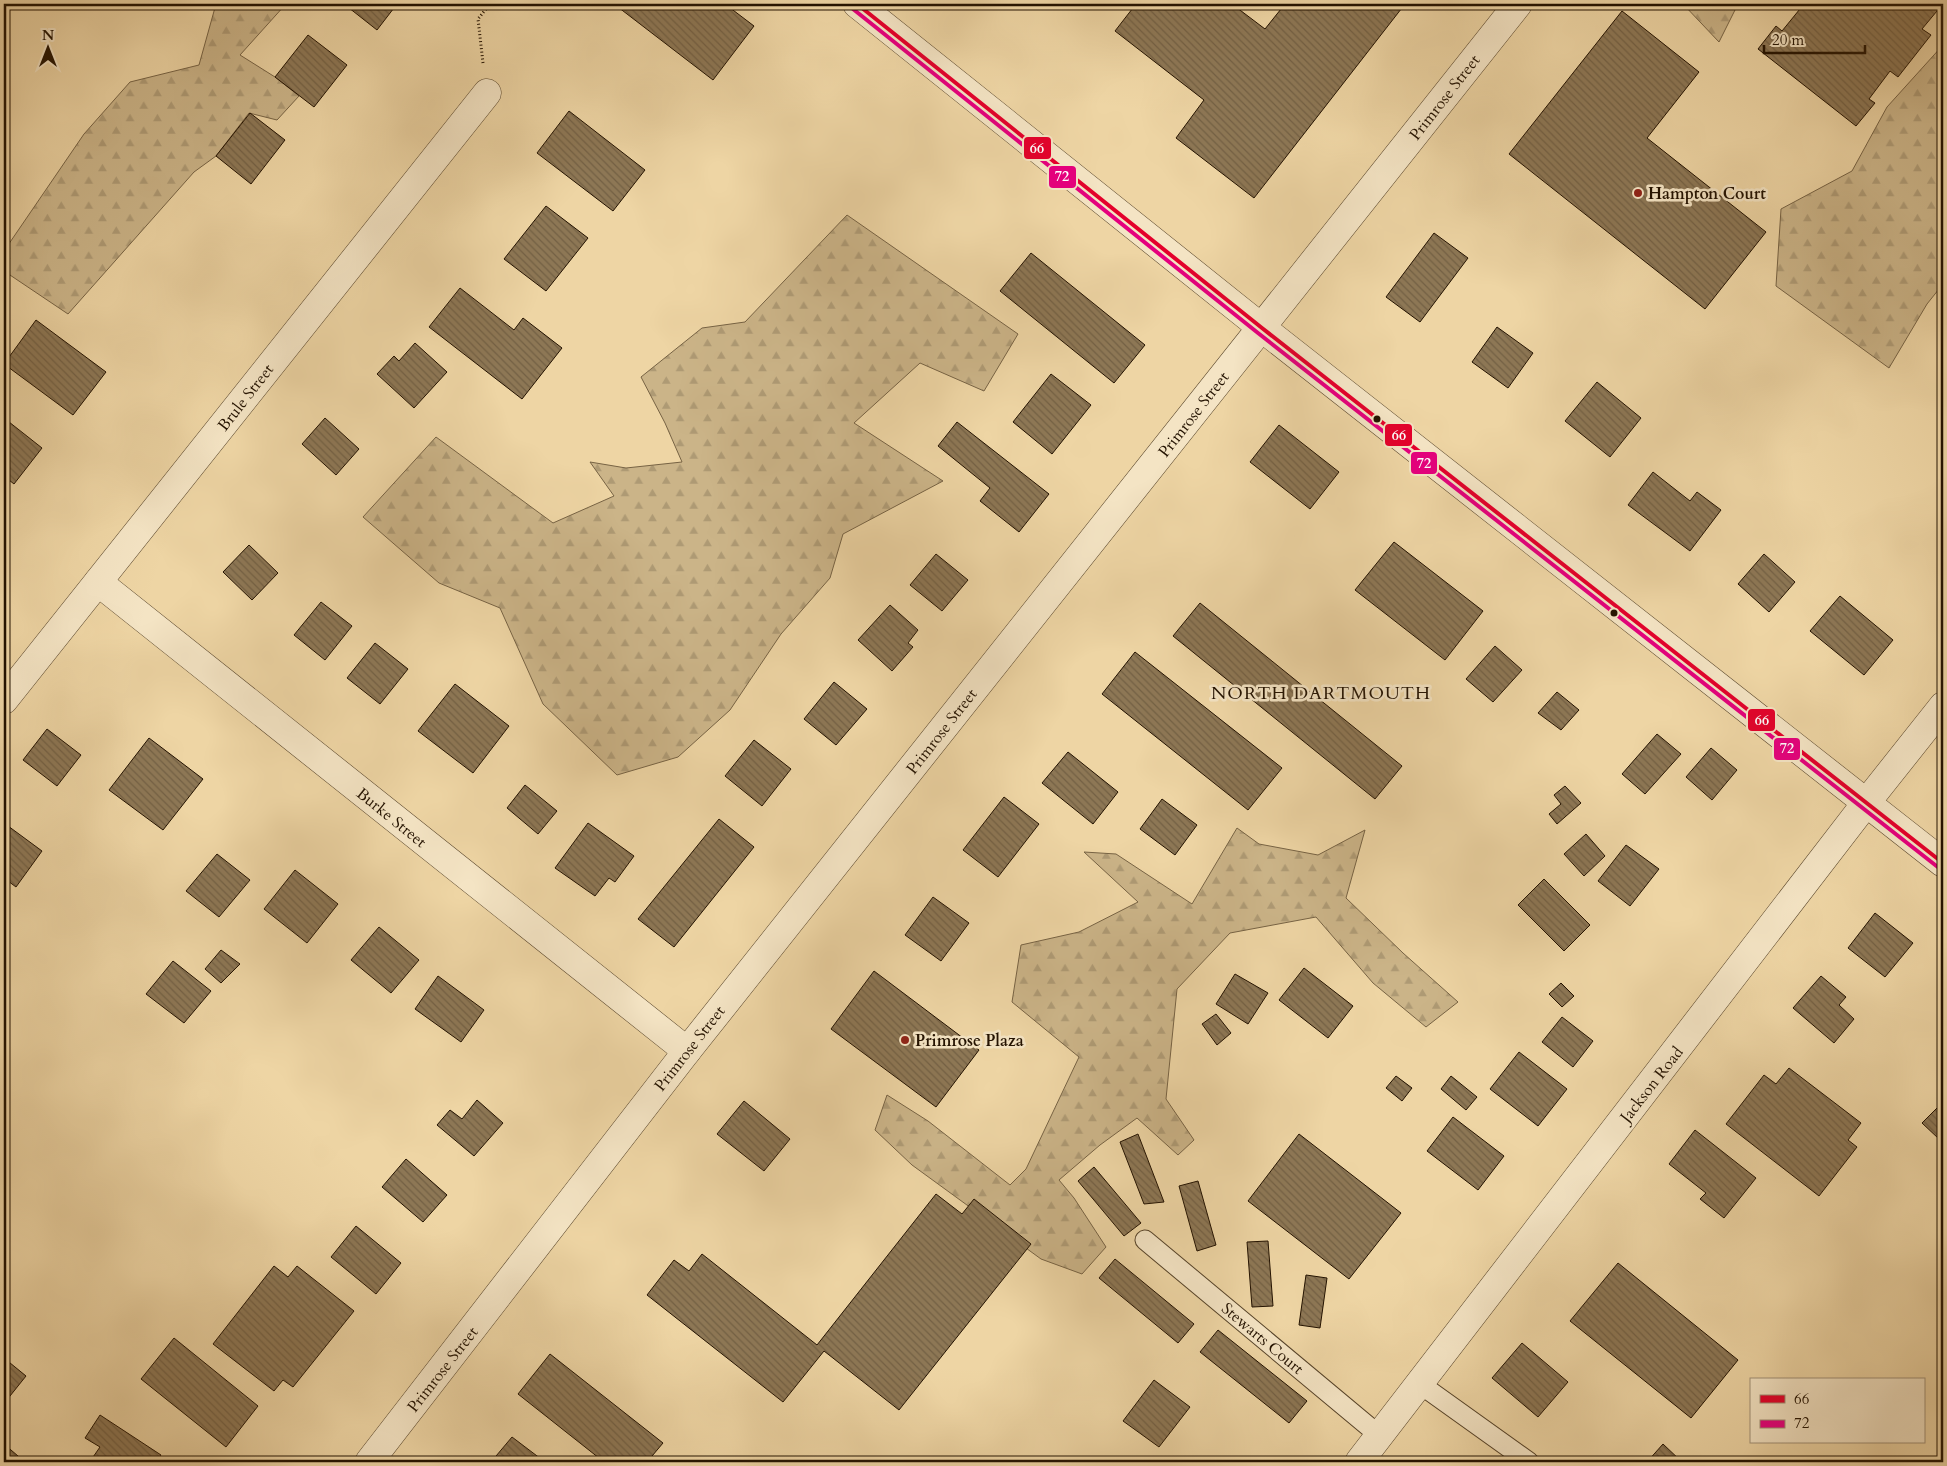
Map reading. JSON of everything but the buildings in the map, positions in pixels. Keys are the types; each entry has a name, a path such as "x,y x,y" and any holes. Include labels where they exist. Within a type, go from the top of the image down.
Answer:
{"street":[{"path":"856,4 1262,328 1943,863"},
{"name":"Primrose Street","path":"369,1462 687,1051 1518,4"},
{"name":"Brule Street","path":"4,700 487,93"},
{"name":"Burke Street","path":"98,582 687,1051"},
{"name":"Jackson Road","path":"1359,1462 1866,803 1943,706"}],"lane":[{"name":"Stewarts Court","path":"1145,1240 1380,1436"},
{"path":"1420,1384 1529,1462"}],"path":[{"path":"487,93 478,18 490,4"}],"green space":[{"path":"216,4 313,4 316,6 285,5 240,55 275,77 299,96 277,120 249,113 216,156 194,172 68,314 4,271 4,251 84,134 130,82 199,65"},
{"path":"1683,4 1738,4 1719,42"},
{"path":"1943,45 1943,284 1927,304 1889,368 1776,286 1781,209 1852,171 1887,107"},
{"path":"847,215 1018,334 984,391 920,363 854,423 943,481 843,534 830,578 781,634 730,710 678,757 617,775 543,704 500,608 439,583 363,517 436,437 553,523 614,496 590,462 626,468 682,462 665,423 641,377 702,328 745,322"},
{"path":"1237,828 1259,844 1318,855 1365,830 1346,898 1403,953 1458,1002 1426,1027 1373,983 1316,917 1230,933 1177,989 1166,1099 1194,1140 1178,1155 1137,1118 1100,1145 1059,1180 1074,1198 1106,1247 1082,1274 1041,1259 912,1165 875,1130 887,1095 928,1121 1010,1185 1026,1169 1079,1057 1012,1002 1021,945 1079,932 1138,902 1084,852 1116,854 1192,904"}],"transit line":[{"name":"66","path":"857,4 1262,328 1943,863"},
{"name":"72","path":"853,9 1258,333 1939,868"}],"place":[{"name":"Hampton Court","path":"1638,193"},
{"name":"Primrose Plaza","path":"905,1040"}],"district":[{"name":"NORTH DARTMOUTH","path":"1321,693"}]}
